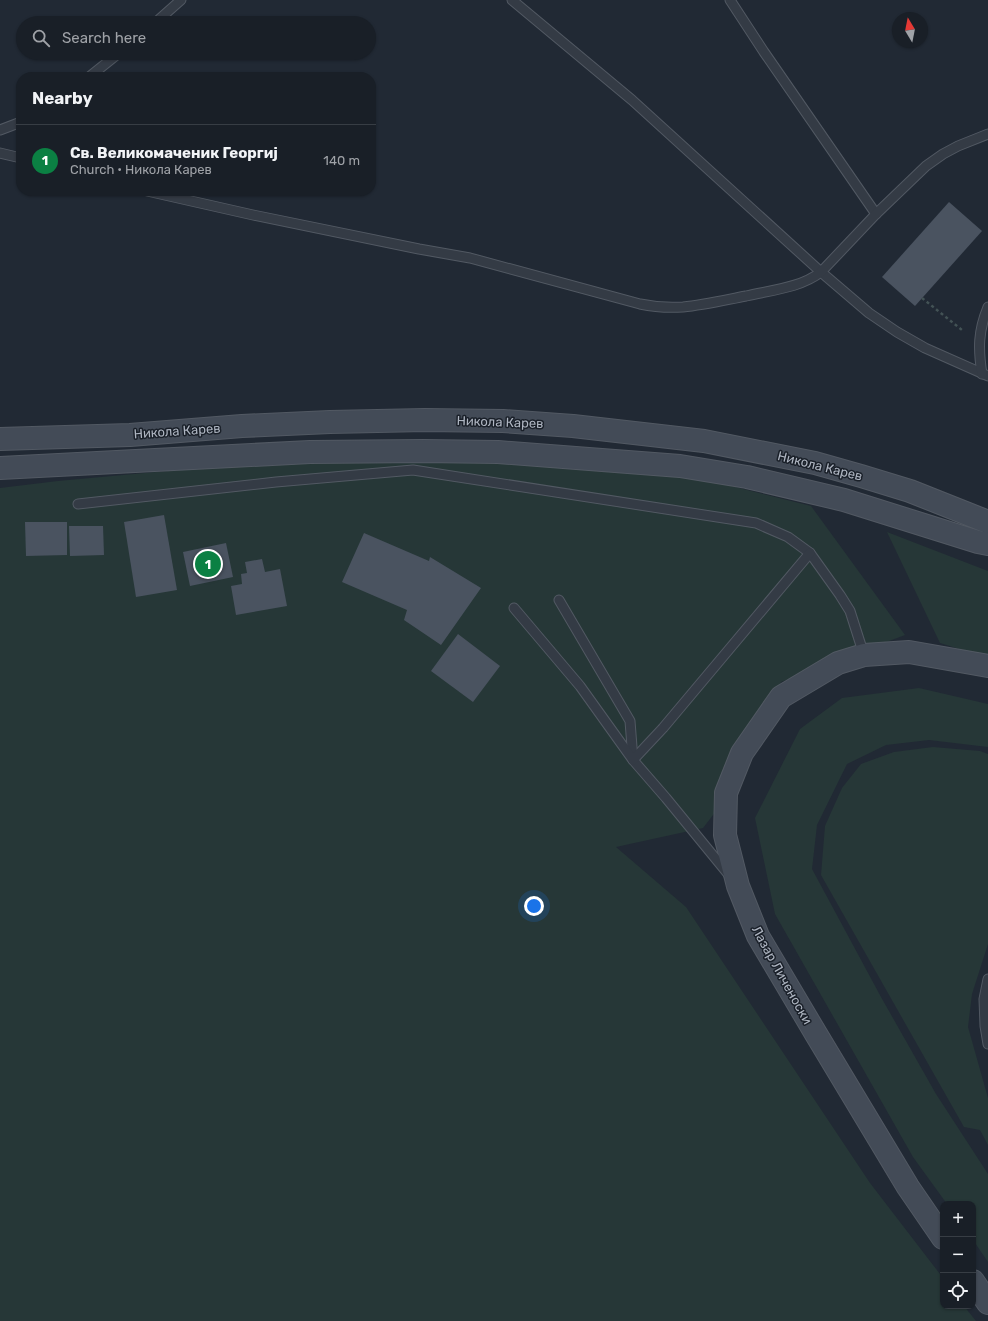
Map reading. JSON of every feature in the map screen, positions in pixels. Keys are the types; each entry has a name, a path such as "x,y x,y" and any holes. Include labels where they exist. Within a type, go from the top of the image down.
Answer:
{"street":[{"name":"Никола Карев","path":"0,439 130,435 242,426 330,422 425,420 503,421 574,426 704,441 815,463 910,492 988,522"},
{"name":"Никола Карев","path":"0,468 310,452 498,452 680,466 747,477 844,500 988,544"},
{"name":"Лазар Личеноски","path":"942,1237 908,1187 758,936 738,886 725,835 726,793 742,753 781,697 838,663 864,654 909,652 988,666"},
{"path":"976,1285 988,1303"}],"lane":[{"path":"163,16 181,0"},
{"path":"512,0 632,100 821,272 869,313 897,332 925,348 985,375"},
{"path":"730,0 764,52 876,214"},
{"path":"95,72 110,60"},
{"path":"0,130 16,124"},
{"path":"169,196 418,249 470,258 621,300 656,307 683,307 710,304 747,296 797,284 814,278 876,214 926,166 958,146 988,134"},
{"path":"0,153 16,157"},
{"path":"985,375 979,357 979,338 988,307"},
{"path":"78,504 276,482 413,470 756,523 788,537 810,553 850,611 864,654"},
{"path":"633,760 663,728 810,553"},
{"path":"559,600 630,721 633,760"},
{"path":"514,608 580,686 633,760 738,886"},
{"path":"988,979 984,999 985,1026 988,1044"}],"path":[{"path":"922,298 962,330"}],"shaded area":[{"path":"309,458 529,462 700,478 811,506 905,635 781,682 720,806 703,828 616,847 686,907 870,1183 940,1274 940,1309 966,1309 976,1321 0,1321 0,488 58,481"},
{"path":"887,532 988,571 988,658 940,643"},
{"path":"919,688 988,704 988,747 929,740 886,745 847,764 817,825 812,869 881,997 936,1094 988,1174 988,1262 976,1244 976,1201 945,1201 913,1157 775,914 755,818 800,729 842,698"},
{"path":"933,747 980,751 988,754 988,944 972,994 968,1027 988,1098 988,1145 980,1130 964,1127 821,875 825,826 842,788 861,764 894,752"}],"building":[{"path":"949,202 982,231 915,306 882,277"},
{"path":"164,515 177,590 136,597 124,522"},
{"path":"25,522 67,522 67,555 26,556"},
{"path":"69,526 103,526 104,555 70,556"},
{"path":"364,533 429,561 430,557 481,588 441,645 404,620 407,610 342,582"},
{"path":"226,543 233,577 190,586 183,552"},
{"path":"262,559 265,572 280,569 287,606 236,615 231,586 242,584 241,574 247,573 245,562"},
{"path":"458,634 500,666 473,702 431,671"}],"place":[{"name":"Св. Великомаченик Георгиј","path":"208,564"}]}
